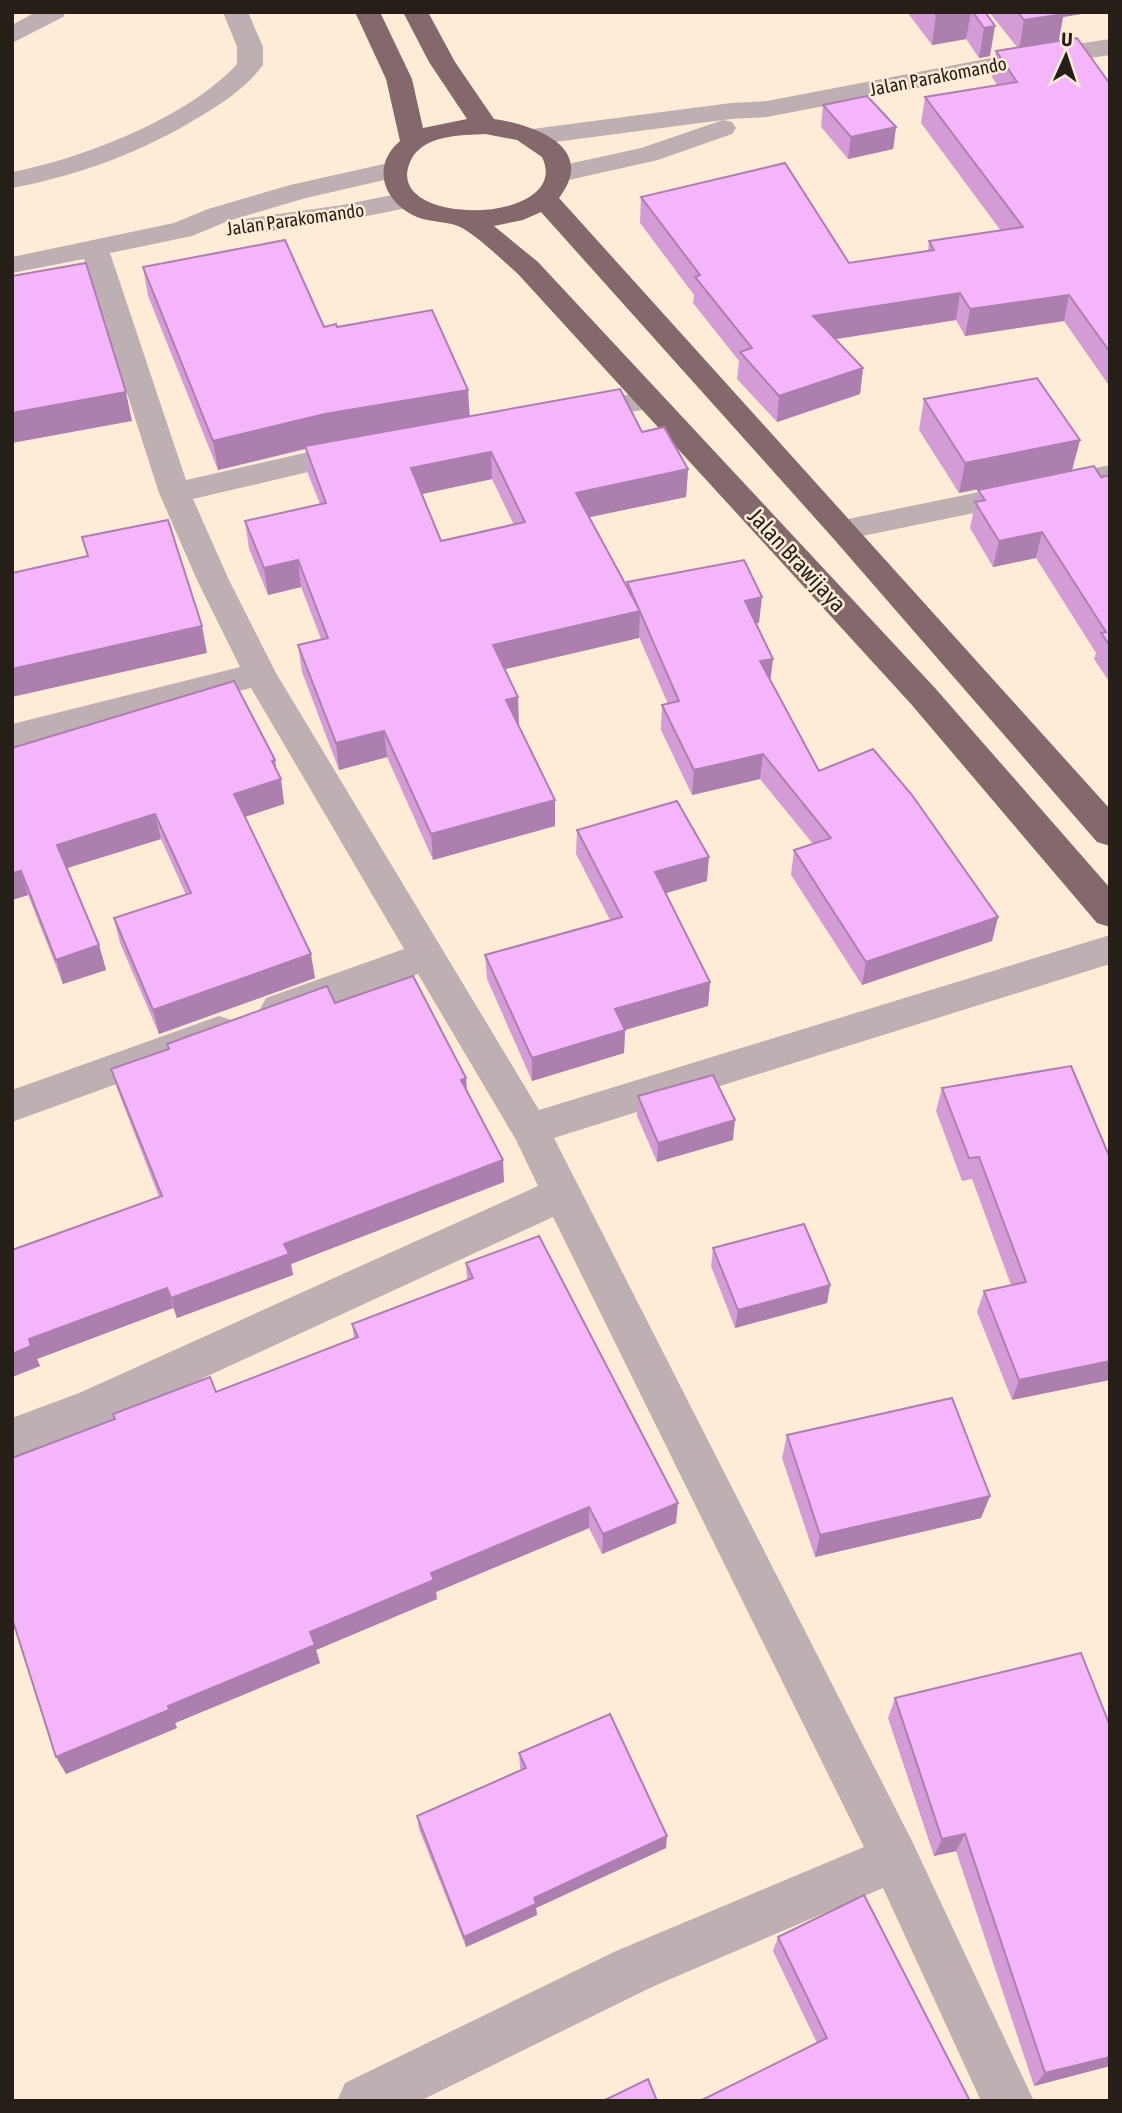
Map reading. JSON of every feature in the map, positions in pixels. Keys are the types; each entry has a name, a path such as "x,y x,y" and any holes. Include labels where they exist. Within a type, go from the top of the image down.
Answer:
{"highway":[{"path":"367,12 399,79 414,142"},
{"path":"415,12 442,62 485,126"},
{"path":"459,127 510,129 531,137 552,153 557,160 552,186 525,210 512,214 470,220 446,217 424,210 407,200 396,186 393,170 399,156 414,142 434,133 459,127"},
{"path":"552,186 843,530 1110,833"},
{"name":"Jalan Brawijaya","path":"470,220 528,268 923,696 1110,913"}],"street":[{"path":"12,36 54,12"},
{"path":"12,180 51,174 104,158 204,103 238,79 250,65 250,47 235,12"},
{"path":"996,42 1012,62"},
{"name":"Jalan Parakomando","path":"531,137 731,111 767,109 1012,62 1110,47"},
{"name":"Jalan Parakomando","path":"552,186 714,132 767,109"},
{"name":"Jalan Parakomando","path":"12,265 182,230 218,215 300,191 393,170"},
{"name":"Jalan Parakomando","path":"182,230 227,230 342,213 407,200"},
{"path":"95,250 176,493 213,580 260,674 530,1129 895,1858 1008,2101"},
{"path":"542,418 648,400"},
{"path":"176,493 328,456 382,447"},
{"path":"843,530 1110,475"},
{"path":"12,736 260,674"},
{"path":"530,1129 1110,949"},
{"path":"12,1105 428,955"},
{"path":"12,1438 93,1408 562,1194"},
{"path":"363,2101 634,1969 895,1858"}],"building":[{"path":"973,12 985,12 995,26 984,28"},
{"path":"1018,12 1062,12 1064,14 1024,20"},
{"path":"1077,38 1110,84 1110,352 1069,295 970,309 960,293 813,316 863,368 779,396 740,352 752,348 695,277 700,275 641,197 785,163 849,263 934,250 929,241 1023,227 925,97 1017,82 996,51"},
{"path":"867,96 896,127 851,137 823,105"},
{"path":"285,240 324,327 432,310 468,390 325,414 213,441 143,267"},
{"path":"86,263 126,392 12,413 12,276"},
{"path":"1037,378 1080,440 965,463 924,399"},
{"path":"620,389 642,432 664,427 688,469 576,493 640,611 493,645 518,697 506,700 555,800 431,834 384,731 336,743 298,645 328,638 298,560 264,568 245,521 326,503 305,446","holes":["491,452 525,522 441,541 411,468"]},
{"path":"1094,466 1101,477 1110,475 1110,646 1101,633 1106,632 1042,532 999,541 975,502 985,500 978,490"},
{"path":"168,520 202,626 12,669 12,573 88,556 82,537"},
{"path":"744,560 762,597 745,601 773,659 760,661 819,771 873,749 912,795 998,917 866,962 794,850 831,838 763,754 694,770 662,705 679,701 627,582"},
{"path":"234,681 275,760 272,761 281,779 234,794 311,954 153,1010 114,918 191,893 155,814 57,845 99,945 56,960 21,871 12,873 12,748"},
{"path":"677,801 709,857 655,872 710,982 615,1009 625,1030 532,1058 485,955 622,917 577,830"},
{"path":"413,976 466,1078 461,1080 503,1160 284,1244 289,1254 171,1298 167,1288 29,1339 31,1346 12,1354 12,1250 162,1196 111,1069 169,1049 167,1044 327,986 335,1003"},
{"path":"1071,1066 1110,1158 1110,1361 1019,1380 984,1291 1026,1282 979,1157 969,1158 942,1088"},
{"path":"713,1075 735,1120 658,1143 638,1096"},
{"path":"804,1224 830,1285 738,1310 713,1248"},
{"path":"539,1236 678,1503 603,1534 589,1507 431,1573 434,1580 310,1632 315,1645 168,1706 169,1710 56,1757 12,1618 12,1458 115,1419 113,1414 210,1377 216,1392 358,1337 352,1324 473,1278 466,1263"},
{"path":"952,1398 990,1496 820,1535 787,1435"},
{"path":"1081,1653 1110,1726 1110,2057 1045,2073 965,1834 942,1839 895,1698"},
{"path":"610,1714 667,1836 534,1898 536,1904 464,1937 417,1816 526,1768 519,1753"},
{"path":"864,1895 970,2101 700,2101 827,2038 778,1937"},
{"path":"648,2079 657,2101 603,2101"}]}
